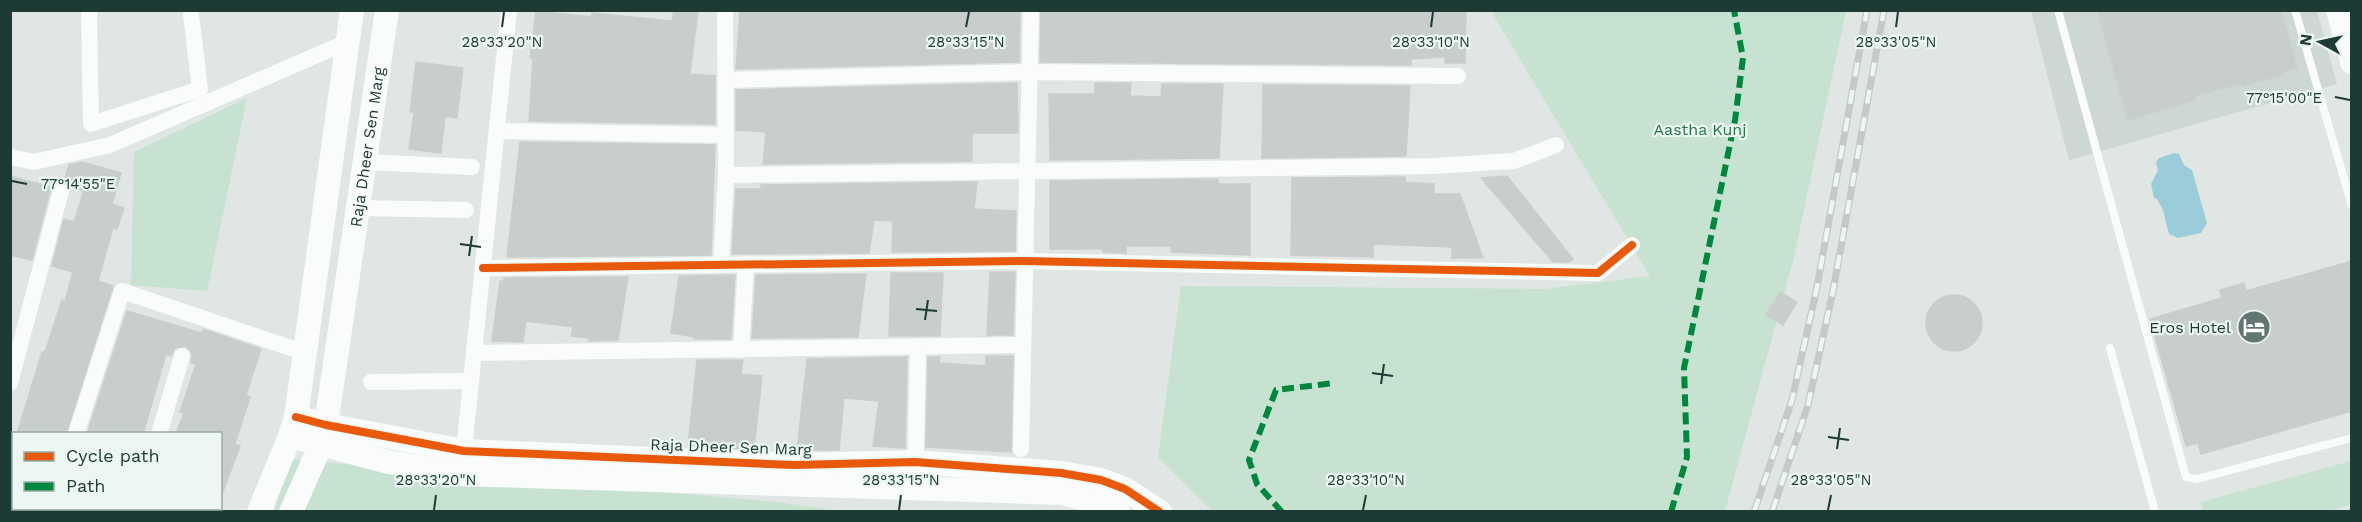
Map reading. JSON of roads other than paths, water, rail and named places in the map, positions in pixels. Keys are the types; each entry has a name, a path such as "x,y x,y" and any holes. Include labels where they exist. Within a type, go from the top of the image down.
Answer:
{"street":[{"path":"89,10 91,124 200,89 191,15"},
{"name":"Raja Dheer Sen Marg","path":"259,512 293,426 306,352 352,10"},
{"name":"Raja Dheer Sen Marg","path":"291,512 323,435 330,399 387,10"},
{"path":"463,463 509,10"},
{"path":"721,265 726,175 725,10"},
{"path":"1021,450 1031,10"},
{"path":"2338,10 2352,62"},
{"path":"10,157 34,162 110,145 347,42"},
{"path":"726,80 1030,72 1458,76"},
{"path":"497,130 726,135"},
{"path":"726,175 1433,166 1514,161 1556,145"},
{"path":"364,162 472,167"},
{"path":"10,383 61,191"},
{"path":"358,208 466,210"},
{"path":"483,268 1025,261 1598,273 1632,245"},
{"path":"741,350 746,264"},
{"path":"77,432 122,291 306,352"},
{"path":"474,353 1023,345"},
{"path":"915,489 918,347"},
{"path":"160,432 182,356"},
{"path":"371,382 471,381"},
{"path":"308,473 358,442 330,399"},
{"name":"Raja Dheer Sen Marg","path":"293,426 358,442 388,462 794,465 915,462 1020,469 1079,475 1125,489 1160,512"},
{"name":"Raja Dheer Sen Marg","path":"463,463 915,489 1062,493 1108,505 1118,512"}],"lane":[{"path":"2058,10 2186,477 2197,479 2352,438"},
{"path":"2295,10 2352,206"},
{"path":"2110,348 2155,512"}],"water":[{"path":"2174,153 2179,154 2184,165 2192,170 2207,223 2201,233 2178,238 2169,234 2163,210 2154,198 2151,184 2158,170 2156,162 2159,158"}],"railway":[{"path":"1754,512 1792,400 1817,287 1867,10"},
{"path":"1772,512 1808,405 1833,291 1884,10"}],"place":[{"name":"Eros Hotel","path":"2254,327"}],"park label":[{"name":"Aastha Kunj","path":"1700,129"}]}
